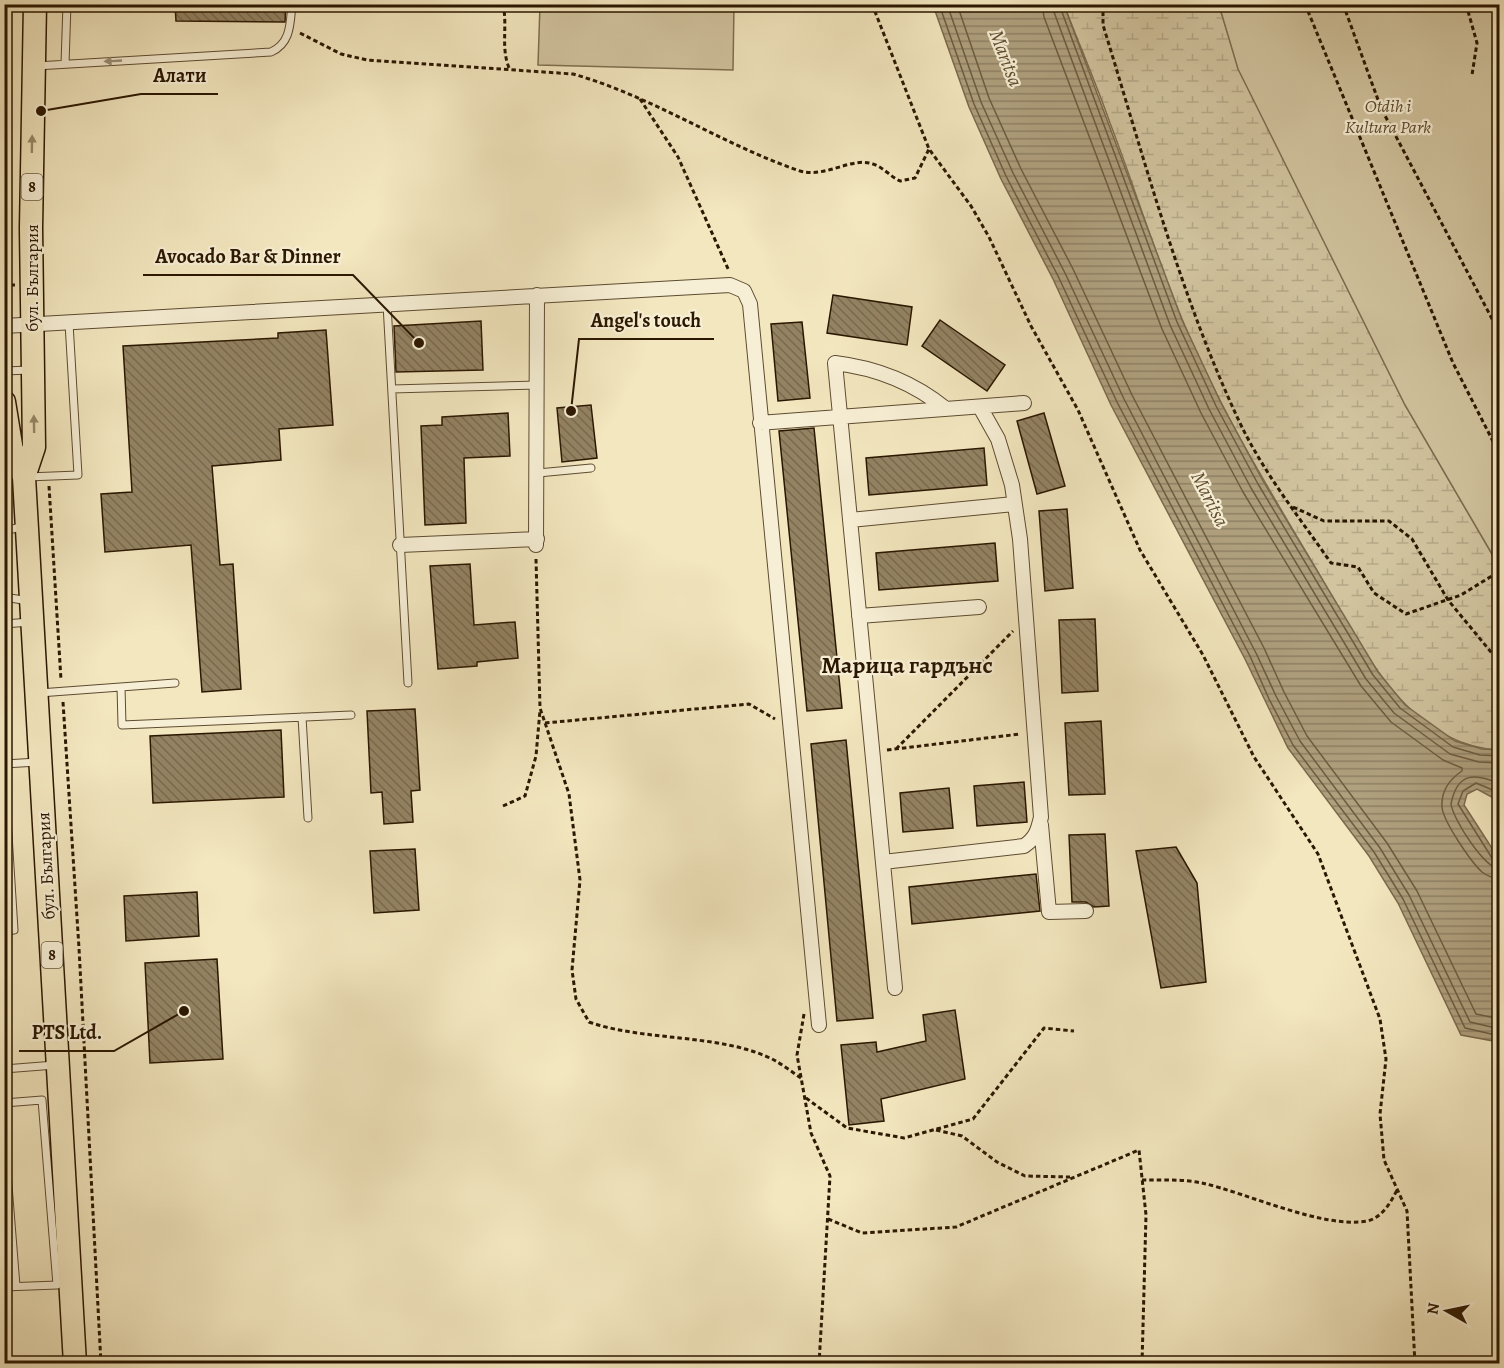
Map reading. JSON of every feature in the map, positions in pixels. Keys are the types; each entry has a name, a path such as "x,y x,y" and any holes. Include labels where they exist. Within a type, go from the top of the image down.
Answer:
{"main road":[{"name":"бул. България","path":"24,477 34,447 32,285 35,4"},
{"name":"бул. България","path":"4,402 12,451 24,477 75,1364"}],"street":[{"path":"4,326 730,285 744,291 750,304 819,1025"},
{"path":"400,544 536,542 537,295"},
{"path":"895,988 835,363 885,373 924,392 946,409"},
{"path":"760,423 1024,403"},
{"path":"980,407 998,439 1012,485 1049,912 1086,911"},
{"path":"850,520 1014,504"},
{"path":"859,616 979,607"},
{"path":"883,862 1024,846 1038,832 1041,817"}],"lane":[{"path":"65,64 67,4"},
{"path":"34,66 256,53 282,47 289,30 292,4"},
{"path":"387,304 408,683"},
{"path":"24,477 78,475 69,323"},
{"path":"4,371 33,370"},
{"path":"392,390 538,385"},
{"path":"538,473 591,468"},
{"path":"4,531 27,525"},
{"path":"4,597 32,612"},
{"path":"4,624 32,612"},
{"path":"37,693 175,682"},
{"path":"121,687 122,725 351,715"},
{"path":"302,717 308,818"},
{"path":"4,764 40,762"},
{"path":"4,771 14,930 4,931"},
{"path":"4,1069 58,1065"},
{"path":"4,1103 42,1100 57,1285 4,1287"},
{"path":"4,1135 16,1286"}],"path":[{"path":"503,4 507,20 503,55 510,70"},
{"path":"872,4 929,149 971,206 989,237 1031,326 1078,410 1140,550 1203,655 1243,739 1318,854 1380,1019 1386,1059 1380,1114 1383,1160 1407,1211 1415,1364"},
{"path":"1103,4 1103,25 1182,280 1239,422 1291,506 1331,563 1358,567 1374,593 1406,614 1461,596 1500,571"},
{"path":"1305,4 1453,363 1500,455"},
{"path":"1343,4 1381,108 1500,334"},
{"path":"1466,4 1477,43 1472,75"},
{"path":"289,30 319,41 341,54 367,60 573,74 603,82 714,134 810,174 858,163 873,164 900,181 915,178 929,149"},
{"path":"640,99 678,158 729,268 730,285"},
{"path":"4,285 32,285"},
{"path":"48,476 79,948 101,1364"},
{"path":"1291,506 1324,522 1389,521 1412,538 1448,600 1500,663"},
{"path":"502,806 525,796 536,756 540,708 536,542"},
{"path":"896,749 1025,619"},
{"path":"545,723 748,704 767,716 790,725"},
{"path":"540,708 569,794 580,880 572,970 576,999 589,1022 611,1029 724,1045 773,1059 801,1078"},
{"path":"872,752 1034,732"},
{"path":"816,995 802,1017 797,1055 811,1133 830,1176 819,1364"},
{"path":"805,1097 847,1128 904,1138 973,1119 1044,1028 1074,1031"},
{"path":"934,1130 962,1136 997,1162 1025,1176 1073,1177"},
{"path":"828,1219 862,1233 956,1227 1139,1150 1146,1215 1142,1364"},
{"path":"1142,1179 1199,1182 1315,1217 1350,1222 1369,1221 1388,1208 1397,1190"}],"green space":[{"path":"540,5 734,5 733,70 538,65"},
{"path":"1064,5 1219,5 1239,69 1405,405 1499,566 1499,750 1465,744 1436,729 1410,709 1387,684 1348,625 1244,445 1196,351 1163,271 1105,108"},
{"name":"Otdih i Kultura Park","path":"1219,5 1499,5 1499,566 1405,405 1238,69"}],"water":[{"name":"Maritsa","path":"933,5 1064,5 1182,320 1221,403 1263,481 1378,672 1405,705 1455,741 1482,749 1499,750 1499,801 1477,789 1467,794 1464,805 1499,859 1499,1042 1461,1035 1398,903 1369,856 1288,748 1245,659 1111,405 1053,279 1001,179 969,107"}],"building":[{"path":"175,4 286,4 285,22 176,21"},
{"path":"833,295 912,307 907,345 827,333"},
{"path":"940,320 1005,365 987,391 922,346"},
{"path":"481,321 483,370 396,372 394,326"},
{"path":"802,322 810,398 778,401 771,324"},
{"path":"326,330 333,425 279,429 281,460 212,466 220,565 233,564 241,689 202,692 191,545 105,552 101,494 132,492 123,346 278,338 278,333"},
{"path":"591,405 597,458 562,462 557,408"},
{"path":"508,413 510,456 464,458 466,523 425,525 421,426 442,425 442,417"},
{"path":"1044,413 1065,486 1037,494 1017,421"},
{"path":"814,428 842,708 807,711 779,431"},
{"path":"984,448 987,485 869,495 866,458"},
{"path":"1067,509 1073,588 1045,591 1039,511"},
{"path":"995,543 998,581 879,590 876,553"},
{"path":"470,564 474,625 515,622 518,658 477,662 477,666 438,669 430,566"},
{"path":"1095,619 1098,691 1062,693 1059,620"},
{"path":"415,709 420,790 411,791 413,822 384,824 382,792 371,793 367,711"},
{"path":"1101,721 1105,794 1069,795 1065,723"},
{"path":"281,730 284,797 153,803 150,736"},
{"path":"846,740 873,1018 837,1021 811,744"},
{"path":"1024,782 1027,822 977,826 974,786"},
{"path":"949,788 953,828 903,832 900,793"},
{"path":"1105,834 1109,906 1094,907 1086,902 1072,902 1069,835"},
{"path":"1176,847 1197,883 1206,982 1161,988 1136,851"},
{"path":"415,849 419,910 374,913 370,851"},
{"path":"1036,874 1040,911 912,924 909,887"},
{"path":"197,892 199,936 126,941 124,896"},
{"path":"217,959 223,1059 150,1063 145,963"},
{"path":"955,1010 965,1079 881,1099 884,1121 849,1125 841,1045 876,1042 877,1052 926,1041 923,1015"}],"place":[{"name":"Алати","path":"41,111"},
{"name":"Avocado Bar & Dinner","path":"419,343"},
{"name":"Angel's touch","path":"571,411"},
{"name":"PTS Ltd.","path":"184,1011"}],"district":[{"name":"Марица гардънс","path":"907,665"}]}
